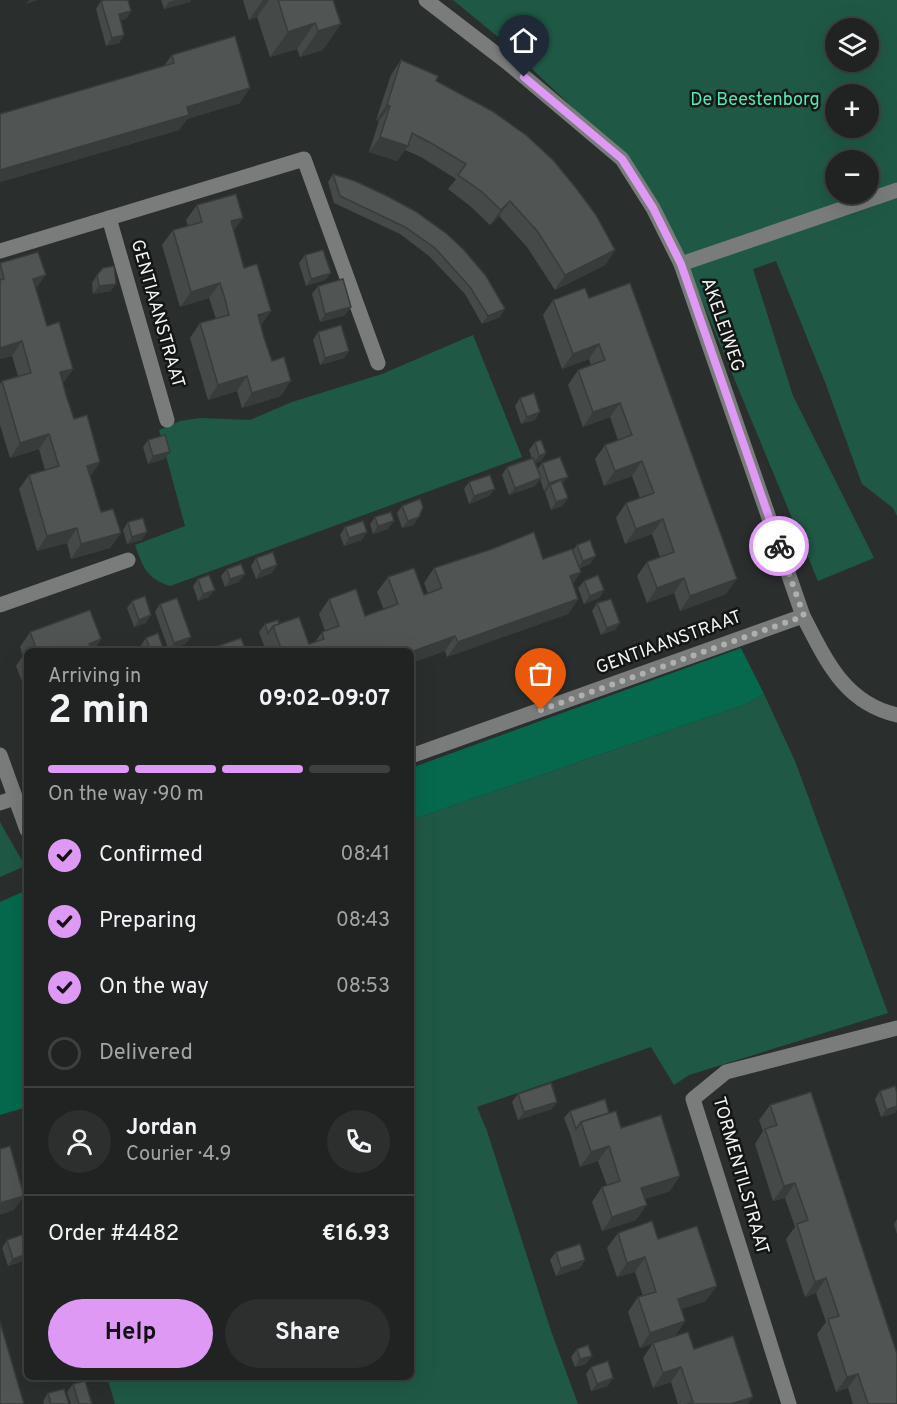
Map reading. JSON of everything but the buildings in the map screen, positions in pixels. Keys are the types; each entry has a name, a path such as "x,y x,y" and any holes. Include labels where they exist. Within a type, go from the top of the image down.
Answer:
{"street":[{"name":"AKELEIWEG","path":"426,0 508,63 622,159 653,208 681,264 804,616 827,663 839,680 872,706 897,715"},
{"path":"0,251 304,159 378,363"},
{"path":"681,264 897,190"},
{"name":"GENTIAANSTRAAT","path":"109,218 167,420"},
{"path":"0,605 128,560"},
{"name":"GENTIAANSTRAAT","path":"414,755 804,616"},
{"path":"0,755 24,822"},
{"path":"0,803 15,798"},
{"name":"TORMENTILSTRAAT","path":"789,1404 693,1099 726,1072 897,1028"}],"green space":[{"name":"De Beestenborg","path":"453,0 897,0 897,516 893,508 862,484 825,382 776,261 753,269 793,396 874,558 818,581 688,267 621,158 567,102 497,36"},
{"path":"473,335 522,457 170,586 146,571 135,545 185,526 159,430 180,421 200,418 250,420 292,402 382,374"},
{"path":"741,648 764,694 746,704 414,819 414,767"},
{"path":"764,694 795,761 888,1013 689,1075 674,1085 651,1047 477,1107 487,1131 551,1331 578,1404 115,1404 108,1380 414,1380 414,819 746,704"},
{"path":"0,822 24,866 0,877"},
{"path":"24,891 24,1108 0,1115 0,902"}],"way so far":[{"path":"541,710 804,616 779,546"}],"route":[{"path":"524,77 622,159 653,208 681,264 779,546"}]}
